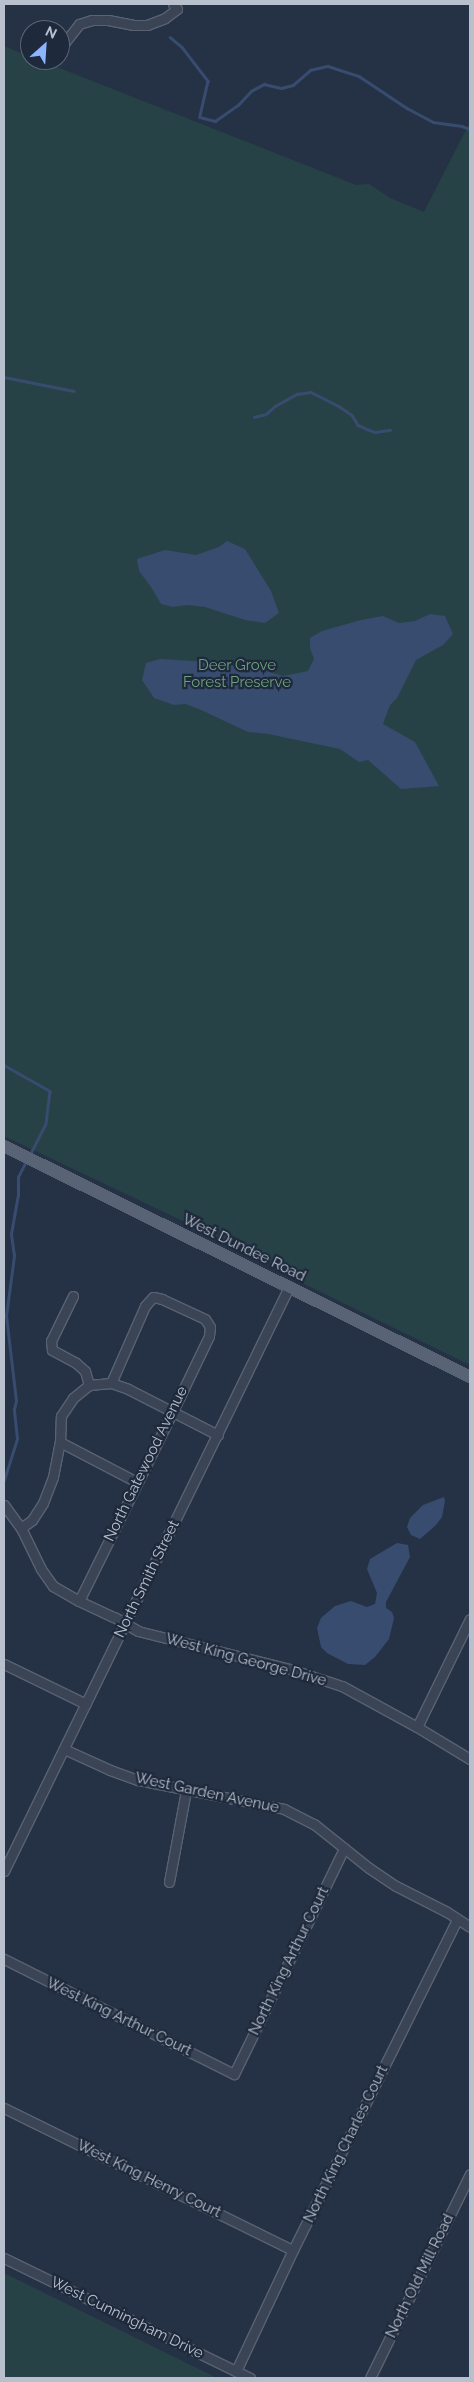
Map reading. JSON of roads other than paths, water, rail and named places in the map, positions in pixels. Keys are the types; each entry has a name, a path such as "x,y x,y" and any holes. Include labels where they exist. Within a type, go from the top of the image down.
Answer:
{"main road":[{"name":"West Dundee Road","path":"4,1146 470,1376"}],"street":[{"path":"70,36 79,24 92,20 147,25 165,18 177,9 173,4"},
{"name":"North Smith Street","path":"4,1871 289,1287"},
{"path":"73,1296 51,1341 52,1350 58,1355 76,1363 85,1371 90,1385"},
{"name":"North Gatewood Avenue","path":"79,1601 209,1336 210,1327 205,1319 162,1299 153,1297 145,1306 111,1382"},
{"path":"21,1528 32,1520 43,1504 53,1477 60,1442 61,1416 73,1398 90,1385 111,1382 218,1435"},
{"path":"60,1442 137,1482"},
{"name":"West King George Drive","path":"4,1506 21,1528 41,1569 53,1586 79,1601 138,1631 316,1677 356,1693 470,1759"},
{"path":"417,1727 470,1619"},
{"path":"4,1664 86,1704"},
{"name":"West Garden Avenue","path":"64,1749 110,1770 138,1780 284,1809 314,1824 369,1868 396,1886 470,1927"},
{"path":"168,1882 186,1790"},
{"name":"North King Arthur Court","path":"234,2074 344,1848"},
{"name":"North King Charles Court","path":"236,2371 293,2250 457,1919"},
{"name":"West King Arthur Court","path":"4,1959 234,2074"},
{"name":"West King Henry Court","path":"4,2108 293,2250"},
{"name":"North Old Mill Road","path":"370,2378 470,2174"},
{"name":"West Cunningham Drive","path":"4,2258 250,2378"}],"water":[{"path":"227,541 245,549 271,591 279,613 265,623 245,620 205,607 187,605 173,607 161,604 139,571 137,559 165,550 196,555 219,547"},
{"path":"430,614 445,616 453,634 443,645 416,660 397,698 390,705 383,724 415,742 439,786 401,789 368,760 359,762 340,749 268,734 248,732 199,709 185,704 174,705 154,698 142,680 146,663 160,659 243,664 283,676 308,671 314,659 310,648 310,638 322,631 383,616 399,623 415,621"},
{"path":"444,1497 442,1517 436,1525 420,1539 411,1535 407,1527 410,1518 423,1505"},
{"path":"397,1543 408,1545 410,1557 386,1602 386,1608 392,1612 394,1618 389,1639 375,1657 365,1665 348,1664 327,1653 321,1647 317,1628 321,1618 335,1606 351,1601 367,1607 375,1604 377,1593 367,1569 370,1559"}],"waterway":[{"path":"170,37 182,47 208,81 200,117 215,121 238,105 251,91 264,84 281,88 293,85 310,70 328,66 359,76 407,108 433,122 470,129"},
{"path":"4,377 74,391"},
{"path":"254,417 266,414 275,406 297,394 311,392 352,415 358,425 375,432 390,430"},
{"path":"4,1065 50,1091 46,1124 29,1157"},
{"path":"4,1480 17,1439 14,1409 16,1401 6,1316 14,1256 11,1234 18,1196 18,1177 26,1161"}],"park label":[{"name":"Deer Grove Forest Preserve","path":"237,674"}]}
